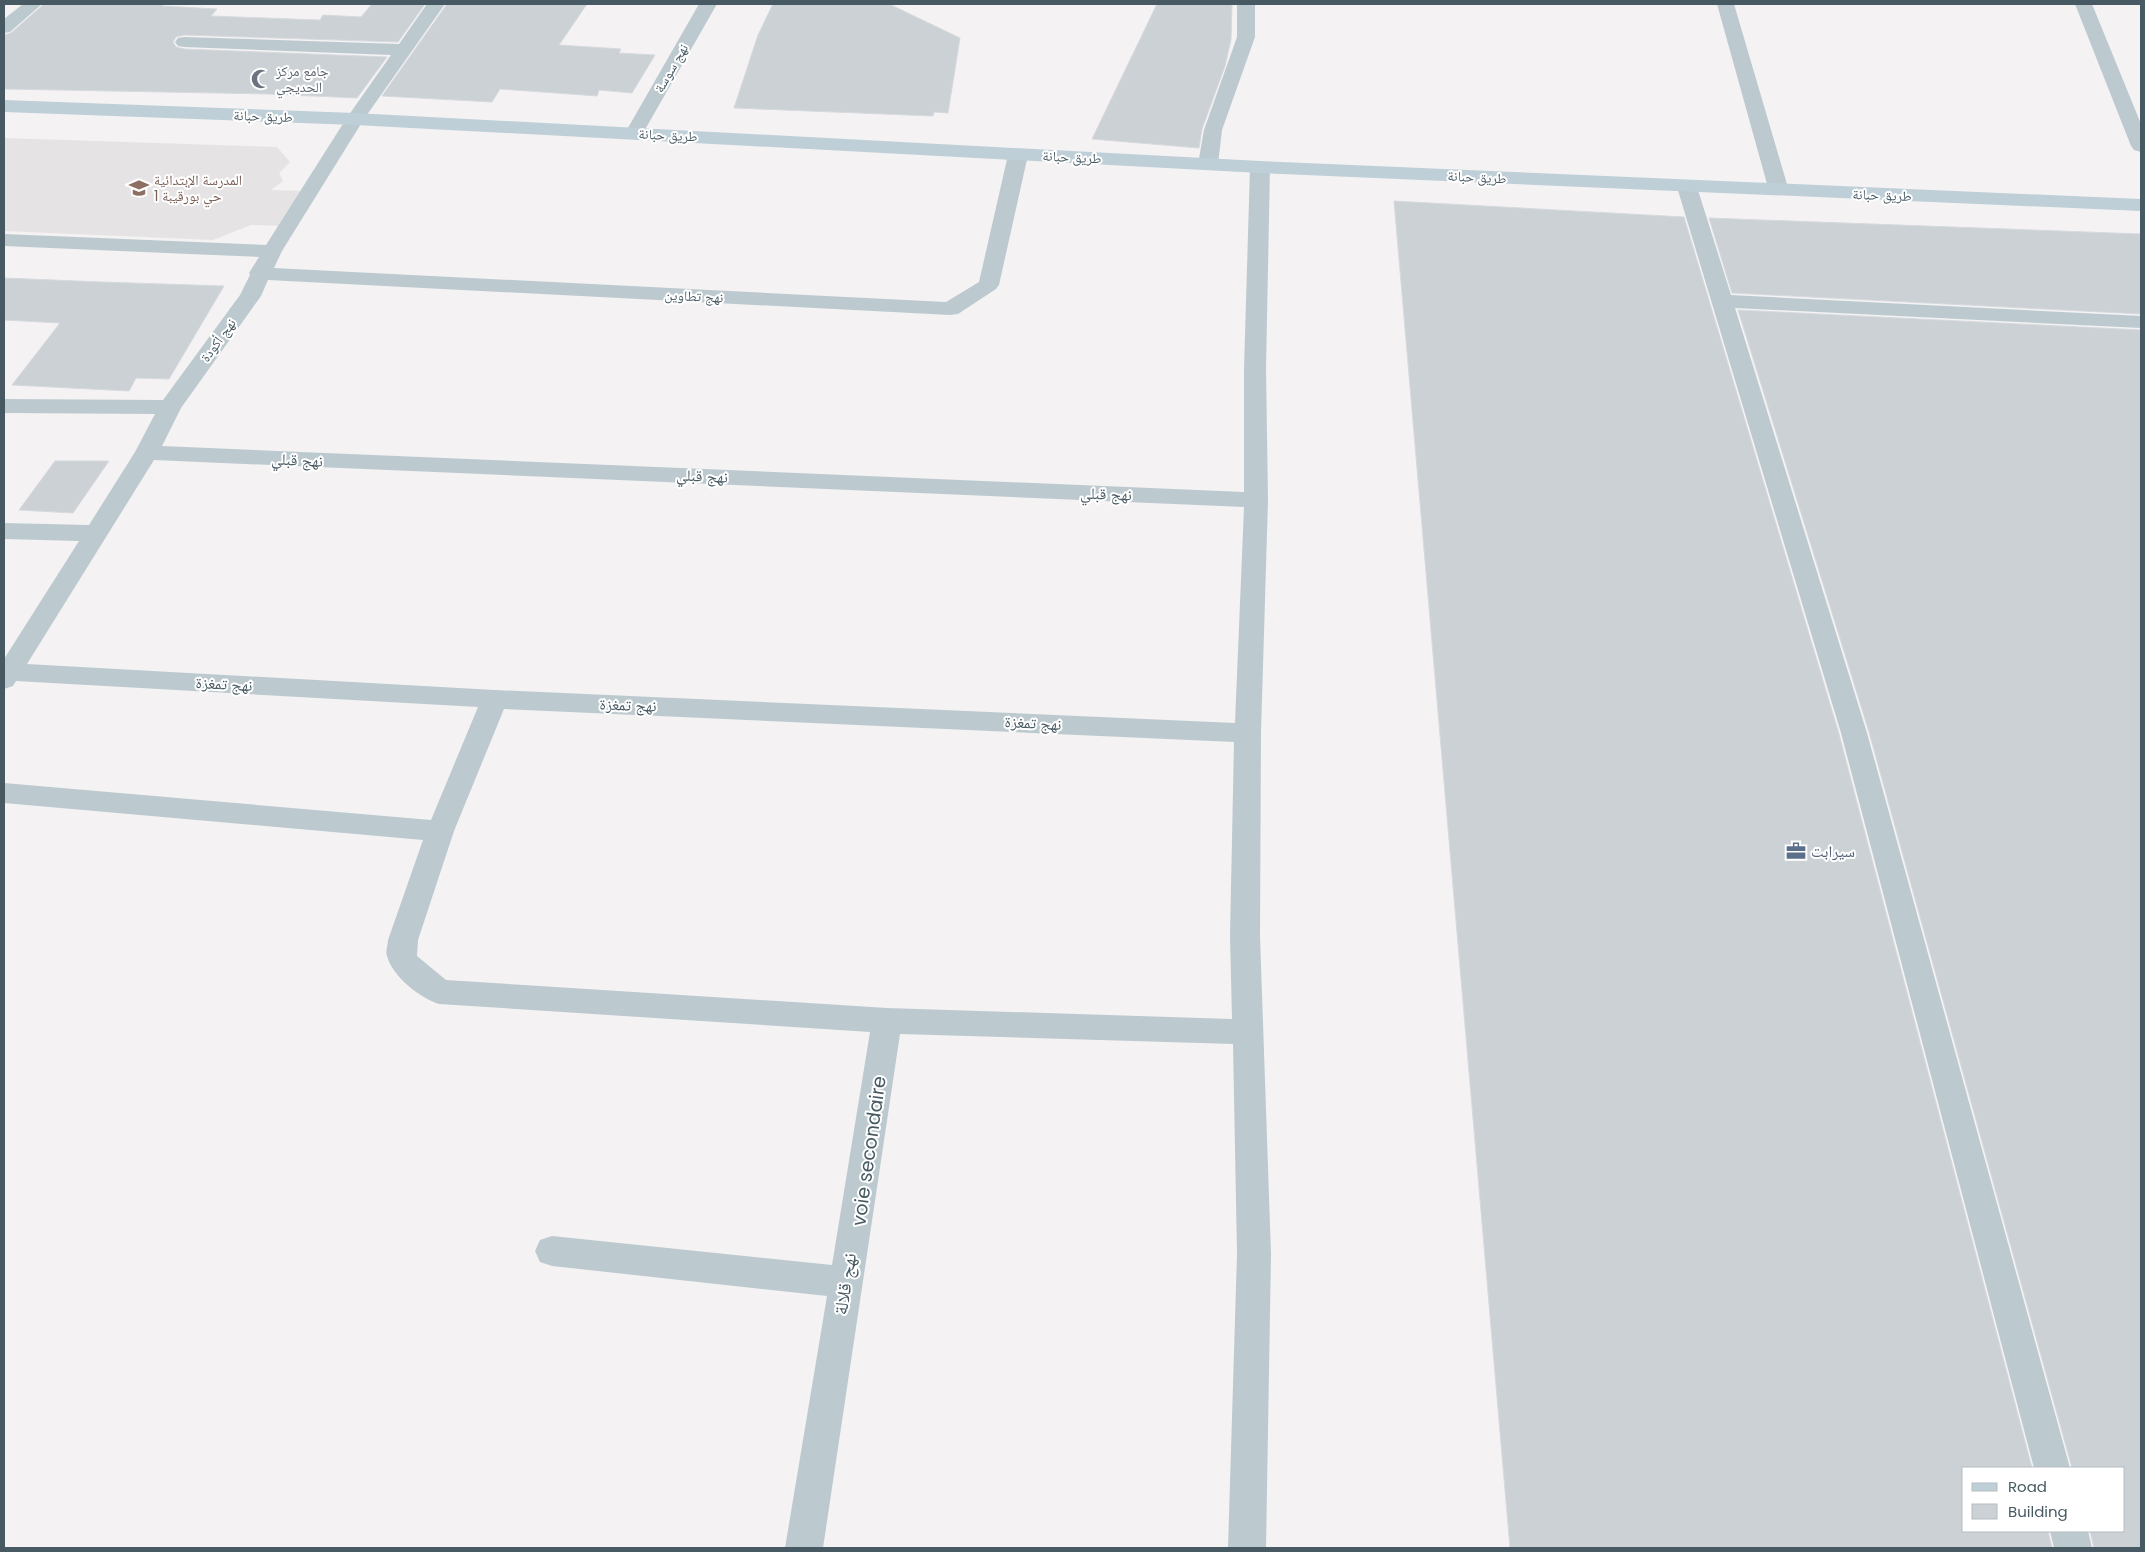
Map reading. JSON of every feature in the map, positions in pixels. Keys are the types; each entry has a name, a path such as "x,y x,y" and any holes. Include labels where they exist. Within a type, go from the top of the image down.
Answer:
{"street":[{"path":"4,28 33,4"},
{"name":"نهج أكودة","path":"6,676 94,533 147,452 170,407 250,296 259,273 272,251 355,120 436,4"},
{"name":"نهج سوسة","path":"634,133 708,4"},
{"path":"1208,164 1213,130 1246,38 1246,4"},
{"path":"1725,4 1780,191"},
{"path":"2082,4 2141,146"},
{"path":"184,42 404,50"},
{"name":"طريق حبانة","path":"4,106 634,133 1260,167 1780,191 2141,205"},
{"name":"نهج تطاوين","path":"259,273 950,308 989,285 1018,155"},
{"path":"1247,1548 1254,1254 1245,926 1248,733 1256,500 1255,369 1260,167"},
{"path":"1687,186 1854,733 2052,1467"},
{"path":"4,240 272,251"},
{"path":"1722,301 2141,322"},
{"path":"4,406 170,407"},
{"name":"نهج قبلي","path":"147,452 314,462 1256,500"},
{"path":"4,531 94,533"},
{"name":"نهج تمغزة","path":"6,676 1248,733"},
{"path":"495,699 440,831 403,940 402,955 411,969 439,992 887,1020 1248,1032"},
{"path":"4,793 440,831"},
{"name":"نهج قلالة","path":"804,1548 887,1020"},
{"name":"voie secondaire","path":"814,1548 887,1020"},
{"path":"552,1251 846,1282"},
{"path":"2069,1532 2073,1548"}],"shaded area":[{"name":"المدرسة الإبتدائية حي بورقيبة 1","path":"4,138 277,147 290,162 279,173 283,181 271,190 307,191 286,226 251,225 213,240 4,231"}],"building":[{"path":"44,4 165,4 162,6 217,9 211,16 320,20 323,15 361,17 372,4 425,4 398,42 184,35 176,37 173,42 176,47 184,49 387,57 357,98 268,94 4,89 4,35 11,33"},
{"path":"447,4 587,4 559,45 621,49 619,53 655,55 632,93 599,90 597,96 500,89 492,102 382,96"},
{"path":"773,4 889,4 960,38 948,113 934,112 933,116 734,108 758,35"},
{"path":"1157,4 1232,4 1231,40 1225,66 1202,129 1199,148 1092,139"},
{"name":"سيرابت","path":"1394,201 1684,217 1839,734 2032,1467 1962,1467 1962,1532 2048,1532 2052,1548 1510,1548"},
{"path":"1709,218 2141,234 2141,314 1732,293"},
{"path":"4,278 224,286 169,379 136,378 129,391 12,385 60,323 4,320"},
{"path":"1738,310 2141,330 2141,1548 2094,1548 2090,1532 2125,1532 2125,1467 2072,1467 1869,732"},
{"path":"55,461 109,461 73,513 19,510"}],"place":[{"name":"جامع مركز الحديجي","path":"261,79"},
{"name":"المدرسة الإبتدائية حي بورقيبة 1","path":"139,188"},
{"name":"سيرابت","path":"1796,851"}]}
